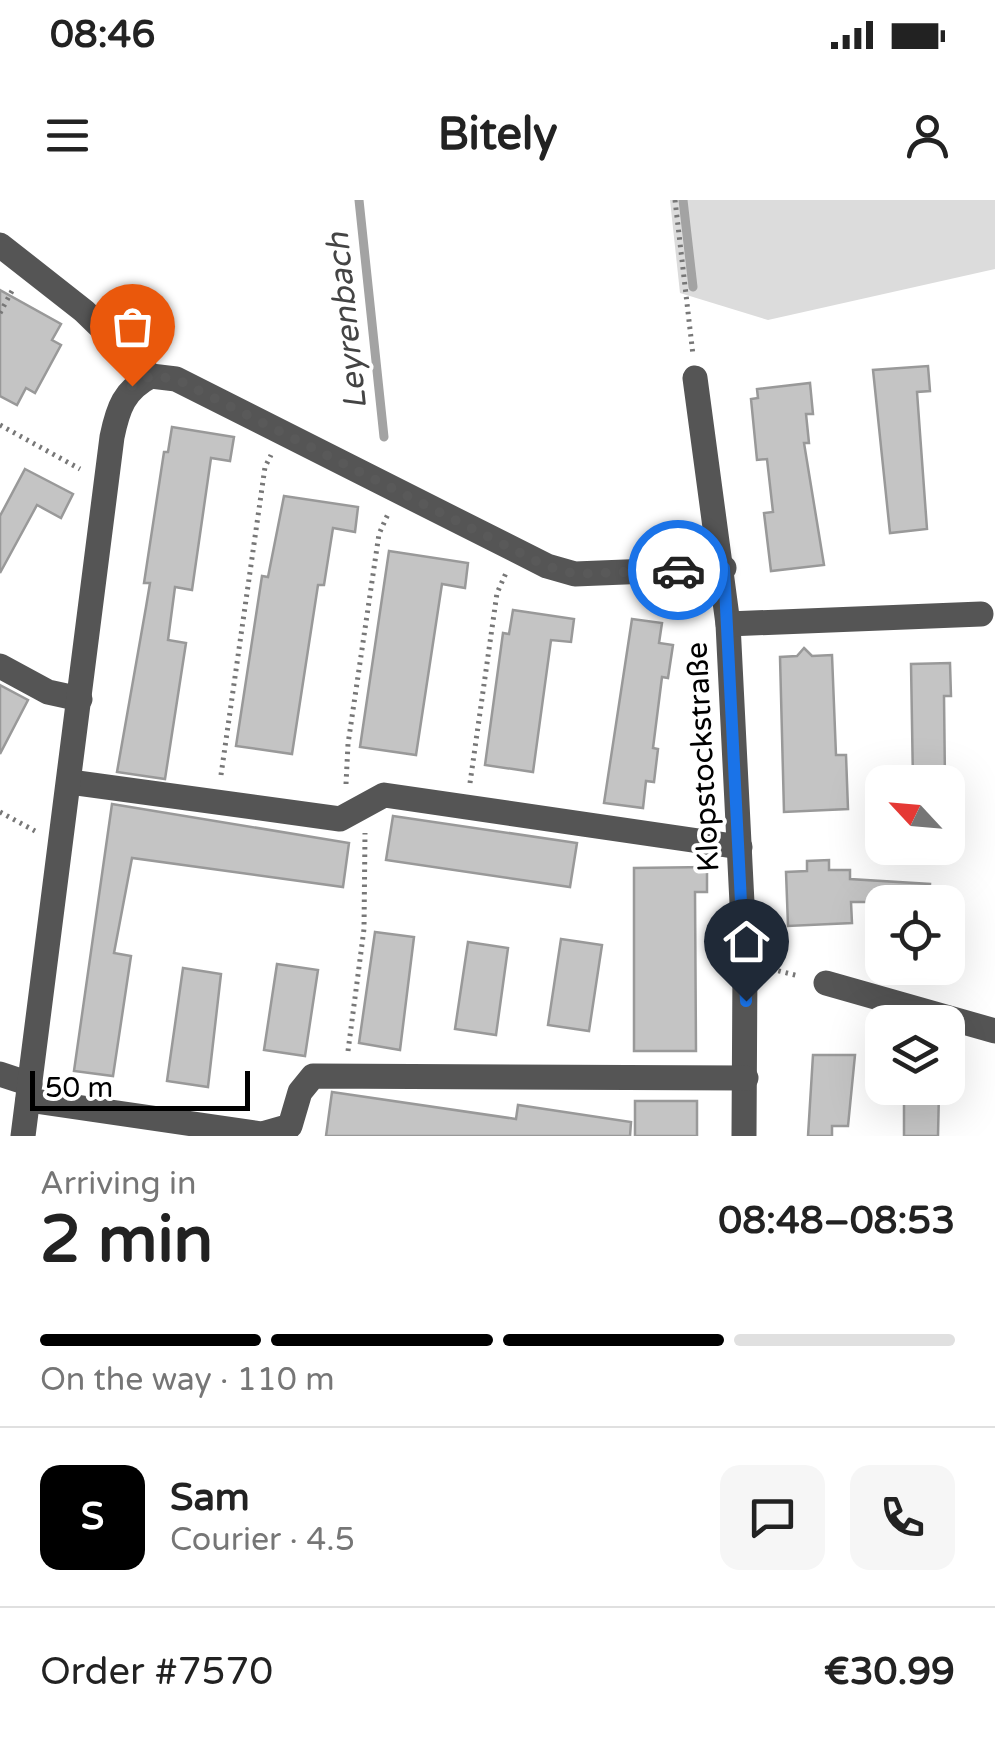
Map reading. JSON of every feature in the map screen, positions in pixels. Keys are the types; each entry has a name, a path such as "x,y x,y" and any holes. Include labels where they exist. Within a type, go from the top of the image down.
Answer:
{"street":[{"path":"0,244 95,320 151,376"},
{"path":"23,1136 107,478 118,407 132,386 151,376 176,379 516,552 575,574 724,568"},
{"name":"Klopstockstraße","path":"695,378 724,568 728,624 745,963 744,1136"},
{"path":"728,624 981,614"},
{"path":"0,666 48,692 80,700"},
{"path":"70,782 340,820 384,795 740,847"},
{"path":"826,983 995,1032"},
{"path":"0,1074 29,1092 262,1134 290,1126 300,1092 313,1076 345,1073 746,1078"}],"path":[{"path":"675,200 695,378"},
{"path":"0,426 80,469 107,478"},
{"path":"216,802 265,467 284,431"},
{"path":"345,1073 364,929 361,808 346,787 348,744 379,534 397,493"},
{"path":"467,806 497,593 516,552"},
{"path":"0,812 36,831 62,838"},
{"path":"745,963 826,983"}],"shaded area":[{"path":"670,200 995,200 995,269 768,320 680,293"}],"building":[{"path":"0,290 61,324 52,340 61,345 35,393 26,388 17,405 0,396"},
{"path":"928,366 930,391 917,392 927,529 890,533 873,370"},
{"path":"810,383 813,414 806,414 809,443 804,443 824,565 771,571 764,513 773,512 767,459 757,460 751,399 758,398 757,389"},
{"path":"172,427 234,437 230,461 211,458 192,590 175,587 168,640 186,643 165,779 117,772 150,583 144,583 164,452 168,452"},
{"path":"25,469 73,494 61,518 37,505 0,573 0,516"},
{"path":"284,496 358,507 355,532 333,528 324,585 318,585 292,754 236,746 262,576 268,577"},
{"path":"389,551 468,563 465,588 442,584 416,755 360,747"},
{"path":"513,610 574,619 571,642 551,640 533,772 485,765 503,633 509,634"},
{"path":"632,619 662,623 659,643 673,645 668,678 662,677 653,748 658,749 654,782 646,781 643,808 604,803"},
{"path":"804,648 812,656 832,655 836,755 846,755 848,809 784,812 780,657 797,656"},
{"path":"950,663 951,696 944,696 945,765 913,765 911,664"},
{"path":"0,685 28,700 0,754"},
{"path":"112,804 349,843 343,887 132,858 114,953 131,956 113,1076 74,1071"},
{"path":"393,816 577,843 570,887 386,860"},
{"path":"829,860 829,870 850,870 850,879 930,885 865,885 865,902 851,902 852,923 788,926 786,872 807,871 807,861"},
{"path":"707,867 707,892 695,892 696,1051 634,1051 634,868"},
{"path":"375,932 414,937 400,1050 359,1043"},
{"path":"561,939 602,945 589,1031 548,1025"},
{"path":"468,942 508,948 496,1035 455,1029"},
{"path":"277,964 318,970 305,1056 264,1050"},
{"path":"183,968 221,974 208,1087 167,1081"},
{"path":"813,1055 855,1055 848,1126 832,1126 832,1136 808,1136"},
{"path":"332,1092 516,1119 518,1105 631,1122 630,1136 326,1136"},
{"path":"635,1101 697,1101 697,1136 635,1136"},
{"path":"904,1105 939,1105 938,1136 904,1136"}],"waterway":[{"name":"Leyrenbach","path":"359,200 384,437"},
{"name":"Leyrenbach","path":"683,200 693,287"}],"way so far":[{"path":"132,386 151,376 176,379 546,566 575,574 678,570"}],"route":[{"path":"678,570 724,568 746,1001"}]}
